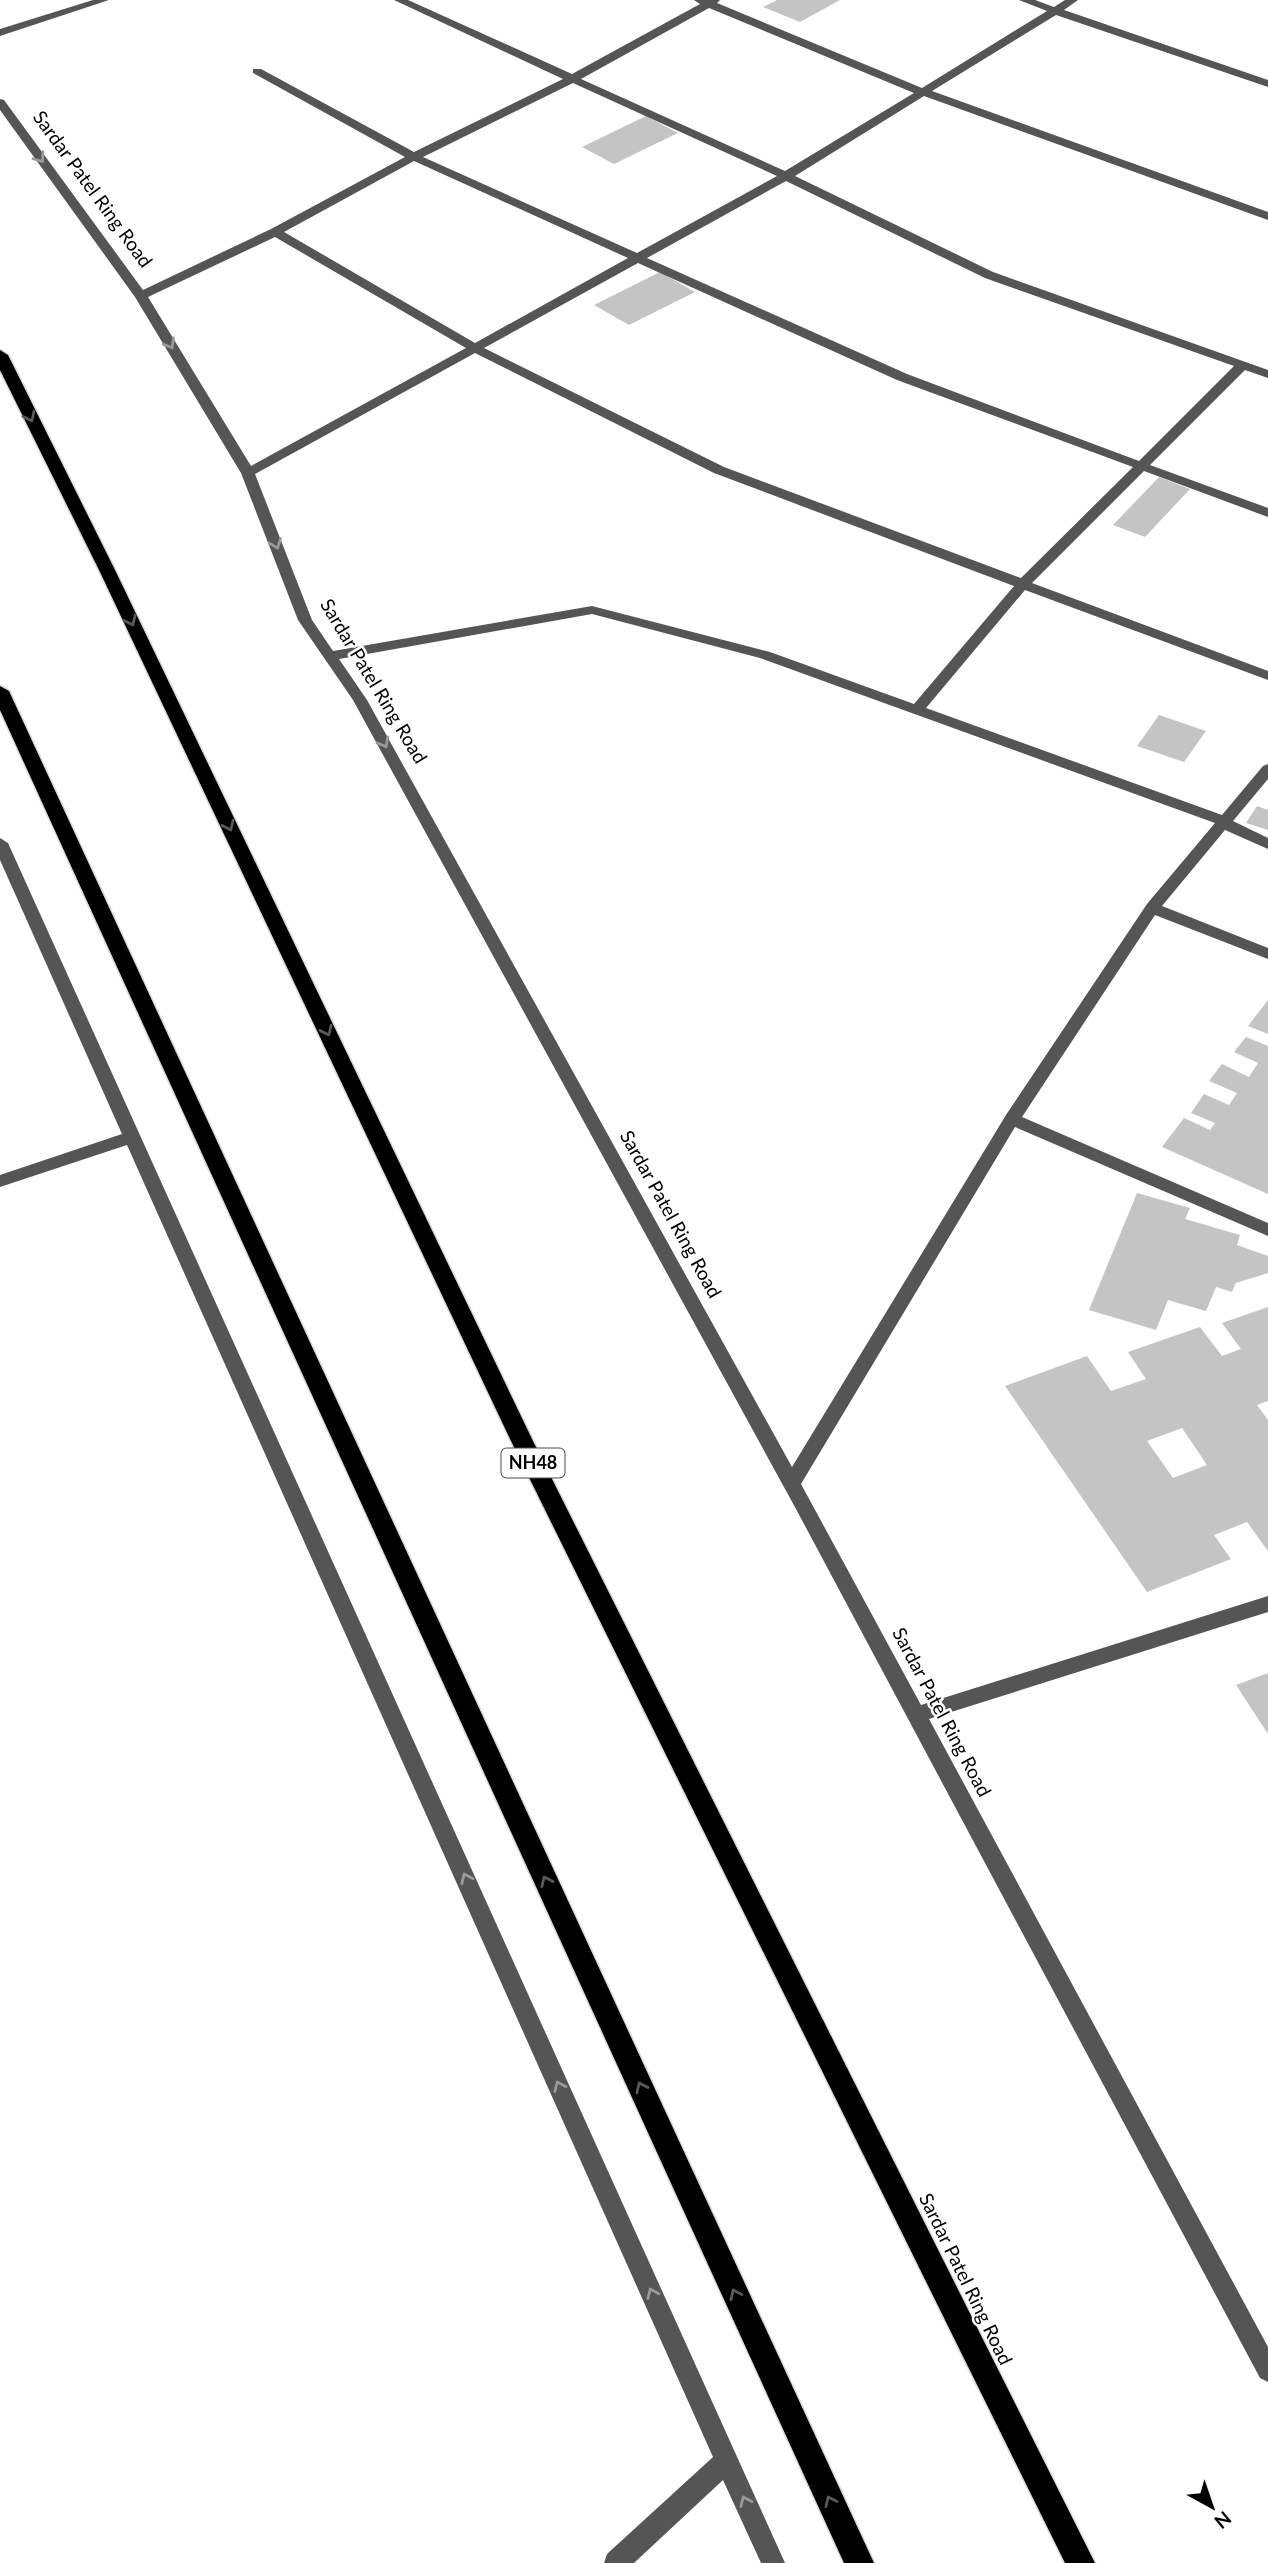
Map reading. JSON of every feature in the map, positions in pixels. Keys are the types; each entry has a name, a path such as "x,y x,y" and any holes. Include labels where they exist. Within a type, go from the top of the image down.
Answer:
{"highway":[{"name":"Sardar Patel Ring Road","path":"0,355 114,585 522,1441 1080,2563"},
{"path":"0,691 859,2563"}],"street":[{"path":"0,33 104,0"},
{"path":"399,0 786,176 989,275 1268,374"},
{"path":"1024,0 1268,84"},
{"path":"248,473 786,176 920,91 1073,0"},
{"path":"141,296 275,232 414,157 572,79 707,1 920,91 1268,216"},
{"path":"257,71 414,157 902,377 1268,513"},
{"name":"Sardar Patel Ring Road","path":"0,102 141,296 248,473 305,620 360,700 792,1483 1268,2370"},
{"path":"275,232 475,348 719,470 1268,676"},
{"path":"917,710 1022,585 1243,365"},
{"path":"330,656 592,610 765,656 1223,820 1237,831 1268,844"},
{"path":"792,1483 1012,1119 1152,908 1268,769"},
{"path":"0,844 773,2563"},
{"path":"1152,908 1268,954"},
{"path":"1012,1119 1268,1230"},
{"path":"0,1181 134,1137"},
{"path":"916,1715 1268,1604"},
{"path":"617,2563 727,2460"}],"building":[{"path":"777,0 840,0 800,22 763,7"},
{"path":"646,116 678,133 614,164 582,147"},
{"path":"660,272 695,292 629,325 594,305"},
{"path":"1159,477 1190,489 1145,537 1113,525"},
{"path":"1159,715 1206,731 1184,762 1137,746"},
{"path":"1257,806 1268,810 1268,830 1246,823"},
{"path":"1268,1000 1268,1034 1248,1026"},
{"path":"1246,1037 1268,1046 1268,1194 1162,1147 1184,1118 1210,1130 1215,1123 1191,1113 1204,1094 1229,1105 1237,1093 1209,1081 1222,1064 1249,1077 1258,1063 1234,1052"},
{"path":"1137,1193 1190,1208 1185,1219 1240,1235 1237,1245 1268,1256 1268,1273 1236,1283 1232,1292 1216,1287 1206,1311 1168,1300 1156,1330 1089,1310"},
{"path":"1268,1307 1268,1401 1257,1405 1268,1420 1268,1551 1247,1522 1214,1535 1231,1559 1147,1592 1005,1386 1087,1356 1111,1391 1146,1379 1128,1352 1200,1327 1222,1356 1241,1349 1222,1323","holes":["1182,1428 1207,1465 1173,1478 1147,1441"]},
{"path":"1268,1673 1268,1734 1236,1685"}]}
